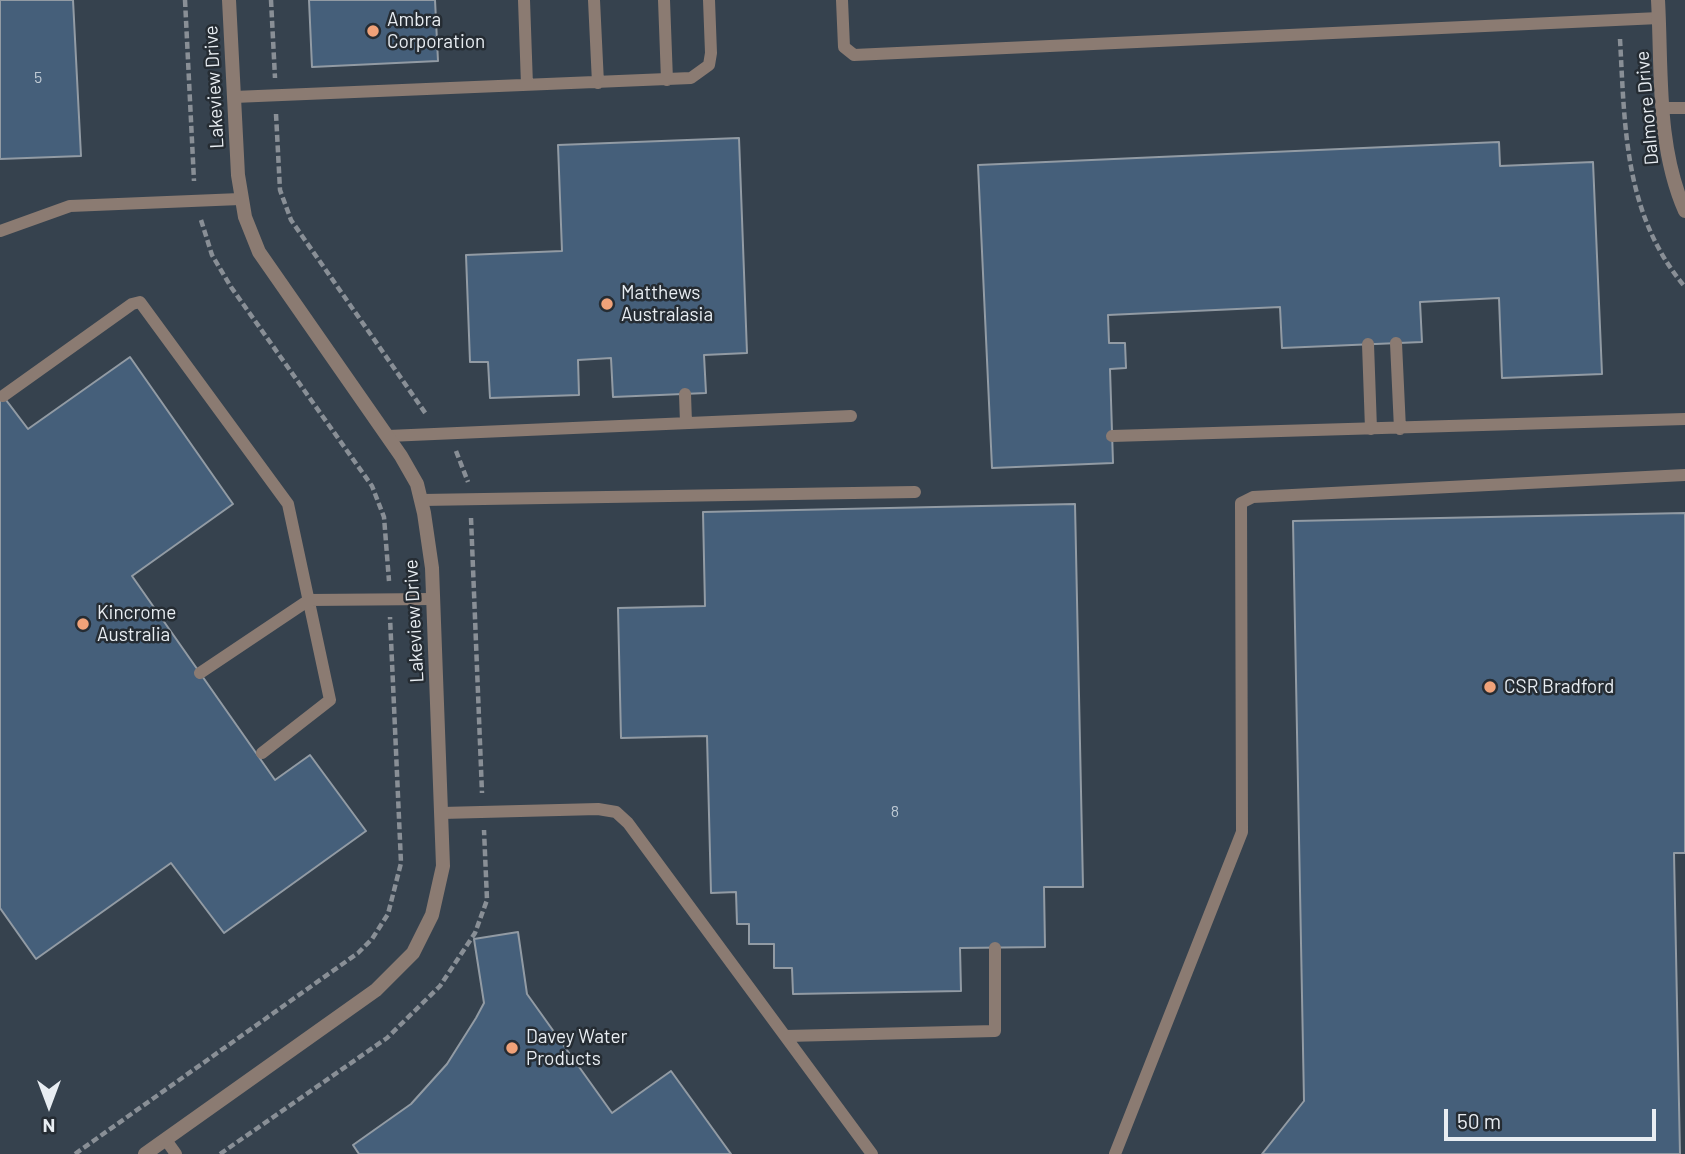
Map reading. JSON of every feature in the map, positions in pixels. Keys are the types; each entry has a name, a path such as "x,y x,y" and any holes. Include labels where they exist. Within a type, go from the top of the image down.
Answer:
{"street":[{"name":"Lakeview Drive","path":"145,1154 376,990 413,953 432,915 443,866 433,599 422,500 417,484 388,436 265,261 251,233 240,199 229,0"},
{"name":"Dalmore Drive","path":"1658,0 1665,139 1685,211"}],"lane":[{"path":"524,0 527,85"},
{"path":"594,0 598,83"},
{"path":"664,0 667,80"},
{"path":"234,97 691,78 709,65 709,0"},
{"path":"842,0 844,47 854,55 1659,18"},
{"path":"1663,108 1685,108"},
{"path":"0,231 78,205 240,199"},
{"path":"3,396 132,304 140,302 286,501 329,702 262,753"},
{"path":"1396,343 1400,429"},
{"path":"1368,344 1371,429"},
{"path":"685,394 686,423"},
{"path":"388,436 851,416"},
{"path":"1112,436 1685,419"},
{"path":"1115,1154 1242,832 1241,503 1253,497 1685,475"},
{"path":"422,500 915,492"},
{"path":"200,673 309,600 433,599"},
{"path":"442,813 598,809 616,812 628,823 872,1154"},
{"path":"786,1036 995,1031 995,948"},
{"path":"166,1140 176,1154"}],"path":[{"path":"1619,20 1628,160 1652,235 1685,287"}],"shaded area":[{"path":"0,0 1685,0 1685,1154 0,1154"}],"building":[{"path":"0,0 73,0 81,156 0,159"},
{"name":"Ambra Corporation","path":"309,0 435,0 438,61 312,67"},
{"name":"Matthews Australasia","path":"739,138 747,353 704,355 706,393 613,397 611,358 578,360 579,395 490,398 488,362 470,362 466,255 562,251 558,145"},
{"path":"1499,142 1500,166 1593,162 1602,374 1502,378 1499,298 1420,302 1422,342 1282,348 1280,307 1108,315 1109,343 1125,343 1126,368 1110,369 1113,463 992,468 978,165"},
{"name":"Kincrome Australia","path":"130,357 233,504 132,576 275,780 310,755 366,831 224,933 171,863 36,959 0,908 0,392 28,429"},
{"path":"1075,504 1083,887 1044,887 1045,947 960,948 961,991 793,994 792,968 774,968 774,944 749,944 749,924 737,924 736,892 711,893 707,736 621,738 618,608 705,606 703,512"},
{"name":"CSR Bradford","path":"1685,513 1685,853 1674,853 1680,1154 1262,1154 1304,1101 1293,521"},
{"name":"Davey Water Products","path":"518,932 527,994 612,1113 671,1071 731,1154 359,1154 353,1145 411,1104 447,1064 476,1018 484,1003 474,939"}],"place":[{"name":"Ambra Corporation","path":"373,31"},
{"name":"Matthews Australasia","path":"607,304"},
{"name":"Kincrome Australia","path":"83,624"},
{"name":"CSR Bradford","path":"1490,687"},
{"name":"Davey Water Products","path":"512,1048"}]}
